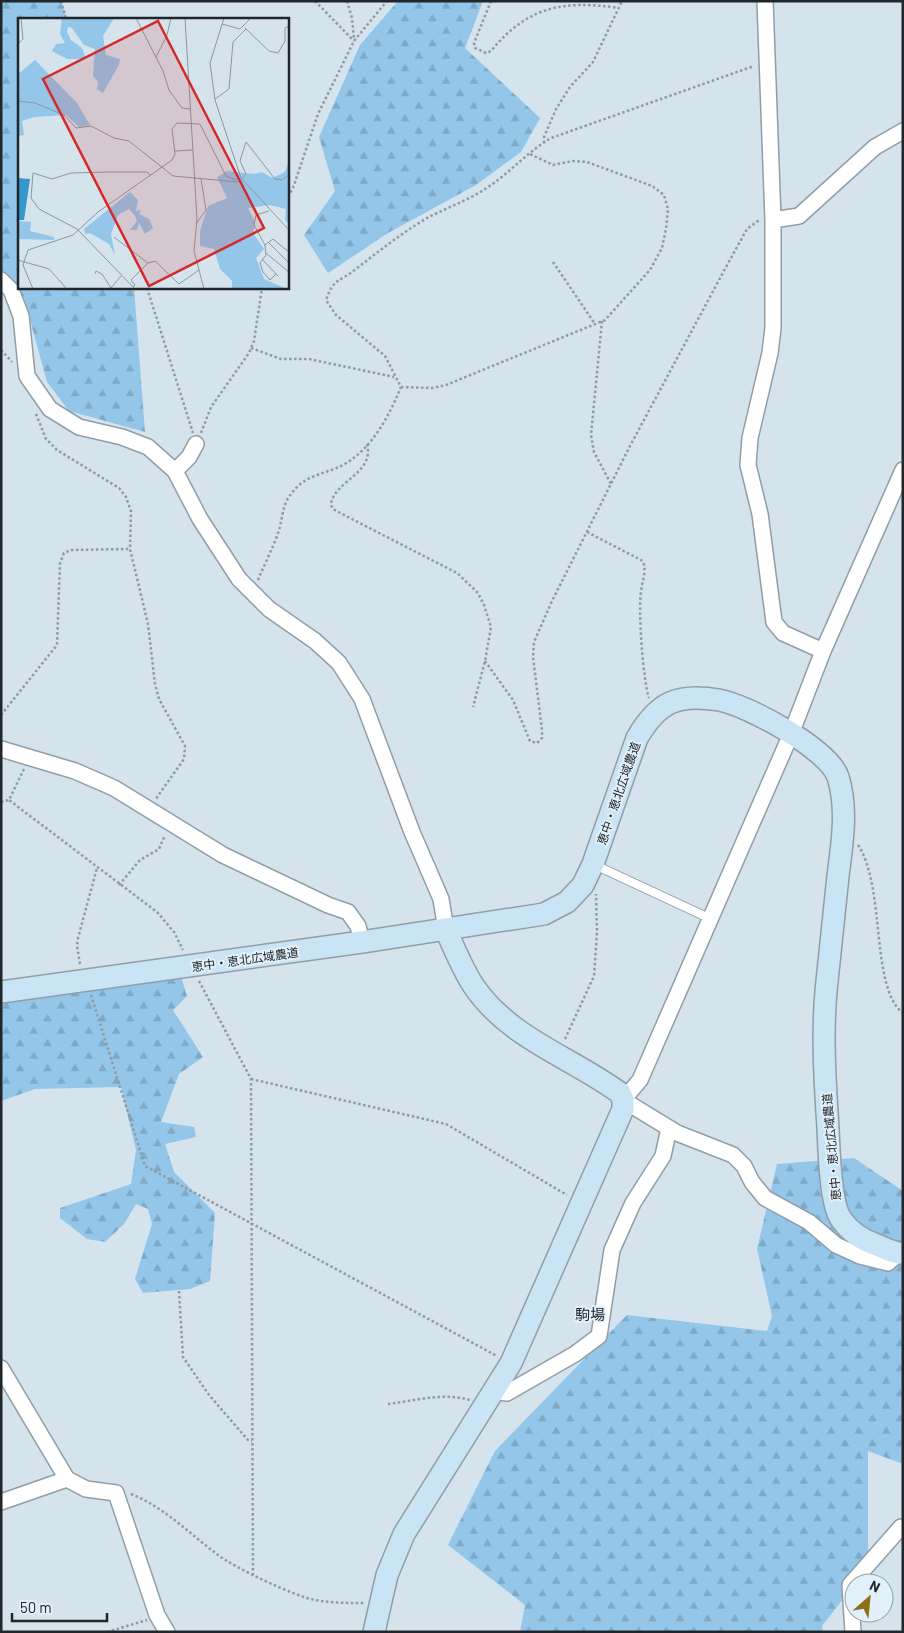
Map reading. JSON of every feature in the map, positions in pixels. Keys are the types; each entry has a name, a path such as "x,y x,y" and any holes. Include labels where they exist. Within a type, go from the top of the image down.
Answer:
{"street":[{"path":"765,1 773,220 771,344 750,438 748,465 760,514 774,622 783,633 823,651"},
{"path":"773,220 800,216 876,147 903,131"},
{"path":"1,280 17,302 21,316 27,376 50,409 79,427 122,437 148,446 175,470 181,487 200,519 249,590 269,609 315,641 339,663 351,680 362,699 412,832 441,899 446,930 472,985 486,1003 517,1031 613,1088 623,1100 669,1128 733,1155 744,1166 752,1182 765,1198 809,1222 836,1245 860,1256 888,1263 901,1253"},
{"path":"175,470 189,457 196,444"},
{"path":"374,1632 387,1574 404,1534 511,1364 622,1108 623,1100 640,1080 711,919 791,734 823,651 903,470"},
{"name":"恵中・恵北広域農道","path":"1,992 446,930 544,914 567,902 589,872 637,738 647,721 657,711 676,700 699,697 722,701 742,708 810,745 830,762 834,769 842,797 843,832 826,993 824,1050 833,1191 840,1217 854,1234 901,1253"},
{"path":"1,750 30,756 75,771 114,788 222,855 328,905 348,912 358,926 362,942"},
{"path":"488,1399 507,1393 575,1354 598,1336 612,1250 633,1203 663,1156 669,1128"},
{"path":"1,1368 66,1479 86,1489 116,1493 158,1617 167,1632"},
{"path":"1,1502 66,1479"},
{"path":"852,1632 850,1585 900,1527 903,1527"}],"lane":[{"path":"589,872 711,919"}],"path":[{"path":"61,1 66,18"},
{"path":"315,1 354,41"},
{"path":"347,1 352,18 354,41"},
{"path":"289,195 318,114 354,41 387,1"},
{"path":"490,1 474,43 475,48 486,53 491,51 514,27 545,9 570,3 619,8"},
{"path":"544,143 544,137 560,102 593,62 622,1"},
{"path":"401,387 394,377 393,368 385,356 336,315 326,300 331,285 354,271 400,235 428,218 484,190 544,143 576,128 767,61"},
{"path":"401,387 433,388 446,385 602,321 650,270 662,248 666,229 668,209 664,195 652,186 588,162 553,165 538,160 530,154"},
{"path":"485,661 513,700 530,741 537,743 543,734 533,676 534,642 552,601 611,484 747,229 759,220 773,220"},
{"path":"553,262 595,324"},
{"path":"147,289 196,444"},
{"path":"196,444 211,407 251,348 259,316 262,289"},
{"path":"602,321 591,435 594,452 611,484"},
{"path":"251,348 281,359 309,359 394,377"},
{"path":"249,590 256,584 280,527 281,512 288,498 299,485 317,474 343,465 367,444 388,418 401,387"},
{"path":"36,389 32,402 46,438 56,450 119,488 126,497 131,511 130,549 148,624 155,684 159,699 185,746 184,760 148,809"},
{"path":"367,444 368,455 364,464 334,495 331,504 333,509 457,573 468,582 484,605 491,628 473,707"},
{"path":"587,532 643,561 645,575 641,591 640,617 648,693 657,711"},
{"path":"1,715 57,645 60,563 64,553 71,550 130,549"},
{"path":"1,802 8,800 30,756"},
{"path":"8,800 157,912 167,923 183,951"},
{"path":"119,885 140,860 159,848 173,824"},
{"path":"843,832 852,835 869,869 875,894 885,977 891,995 903,1013"},
{"path":"97,868 76,946 80,964 87,980 145,1166 511,1364"},
{"path":"557,1055 594,976 597,898 589,872"},
{"path":"198,980 251,1079 253,1575"},
{"path":"251,1079 446,1124 580,1203"},
{"path":"179,1291 183,1357 209,1395 248,1440 252,1441"},
{"path":"388,1404 437,1397 458,1397 470,1400 488,1399"},
{"path":"116,1493 129,1493 142,1498 180,1524 220,1557 253,1575 313,1599 339,1603 379,1603"},
{"path":"107,1632 158,1617"}],"green space":[{"path":"1,1 61,1 67,18 18,18 18,289 134,289 145,432 69,411 47,382 24,298 1,291"},
{"path":"398,1 483,1 465,48 540,118 521,152 476,185 388,233 328,273 304,235 335,191 319,137 360,45"},
{"path":"181,977 187,996 173,1010 203,1057 179,1074 161,1122 194,1127 196,1137 165,1144 174,1172 215,1213 210,1281 190,1289 143,1293 135,1279 152,1224 148,1209 136,1204 124,1224 105,1242 87,1239 60,1218 60,1208 131,1184 136,1150 121,1087 35,1089 1,1101 1,1003"},
{"path":"854,1158 903,1191 903,1464 868,1451 868,1567 863,1573 844,1573 844,1598 822,1626 823,1632 520,1632 525,1605 448,1545 495,1451 627,1315 767,1331 772,1316 757,1249 777,1164"}],"district":[{"name":"駒場","path":"590,1314"}]}
